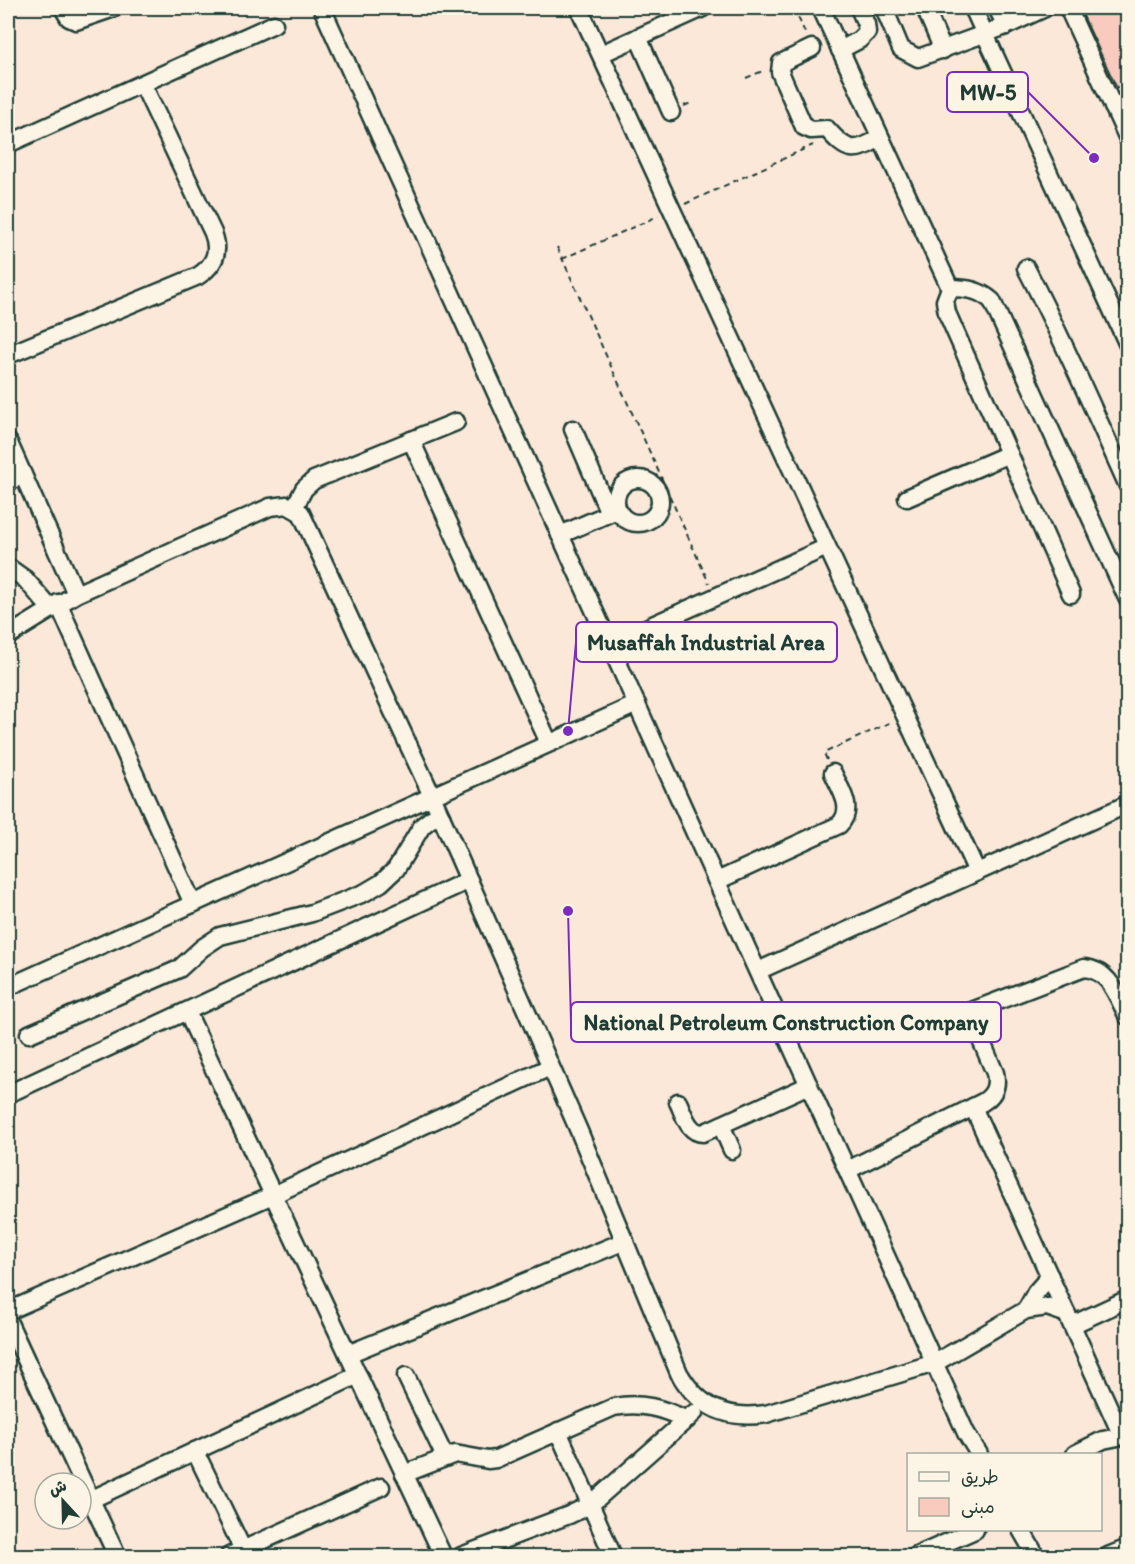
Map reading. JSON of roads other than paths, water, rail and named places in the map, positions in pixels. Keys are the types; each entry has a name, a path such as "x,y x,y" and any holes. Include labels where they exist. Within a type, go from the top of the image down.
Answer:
{"street":[{"path":"63,8 69,18 76,21 114,8"},
{"path":"322,8 966,1432 978,1453"},
{"path":"579,8 976,872"},
{"path":"601,54 703,8"},
{"path":"822,8 950,288 945,301 947,313 1071,594"},
{"path":"840,50 859,40 867,32 859,8"},
{"path":"884,8 901,49 918,58 1006,26 1045,8"},
{"path":"924,8 943,50"},
{"path":"973,8 1128,345"},
{"path":"997,8 1006,26"},
{"path":"1068,8 1120,104 1128,139"},
{"path":"8,144 274,24"},
{"path":"638,37 671,112"},
{"path":"812,48 781,63 780,72 804,127 811,130 827,129 848,148 860,149 880,138"},
{"path":"8,355 198,276 213,262 216,242 213,233 143,85"},
{"path":"1026,268 1061,336 1071,364 1128,486"},
{"path":"950,288 965,288 984,294 992,301 1128,600"},
{"path":"294,508 304,489 314,480 456,422"},
{"path":"573,429 614,511 632,522 642,523 651,519 658,512 663,491 645,480 626,483 619,490 614,511"},
{"path":"411,440 549,743"},
{"path":"8,441 15,478 76,594"},
{"path":"907,498 1008,454"},
{"path":"8,636 76,594 270,507 287,505 294,508 305,520 441,816 579,1131 679,1373 695,1395 705,1403 722,1412 741,1416 766,1414 935,1363 1026,1310 1047,1307 1069,1319 1128,1299"},
{"path":"560,535 614,511"},
{"path":"610,644 827,547"},
{"path":"8,567 25,579 54,606 193,904"},
{"path":"8,987 637,704"},
{"path":"717,881 839,825 845,818 847,810 833,773"},
{"path":"758,971 1128,804"},
{"path":"29,1034 179,969 202,948 220,936 312,913 373,889 396,869 422,826 431,819 441,816"},
{"path":"8,1094 469,880"},
{"path":"935,1025 1084,968 1092,969 1106,977 1128,1017"},
{"path":"187,1012 443,1557"},
{"path":"848,1170 988,1098 996,1087 996,1080 969,1012"},
{"path":"8,1311 273,1195 550,1067"},
{"path":"678,1102 691,1128 696,1133 703,1133 809,1085"},
{"path":"973,1107 1125,1436 1102,1440 1079,1453"},
{"path":"721,1125 732,1150"},
{"path":"348,1354 625,1241"},
{"path":"1026,1310 1036,1292 1050,1276"},
{"path":"8,1321 77,1471"},
{"path":"93,1499 358,1375"},
{"path":"406,1376 445,1457"},
{"path":"461,1557 580,1511 590,1505 705,1403"},
{"path":"404,1474 445,1457 460,1454 479,1459 496,1459 601,1412 627,1405 654,1406 687,1420"},
{"path":"558,1431 613,1557"},
{"path":"195,1451 239,1554 381,1487"},
{"path":"93,1506 117,1557"},
{"path":"916,1557 973,1531"},
{"path":"1022,1531 1036,1557"},
{"path":"1108,1557 1128,1548"}],"place":[{"name":"MW-5","path":"1094,158"},
{"name":"Musaffah Industrial Area","path":"568,731"},
{"name":"National Petroleum Construction Company","path":"568,911"}]}
